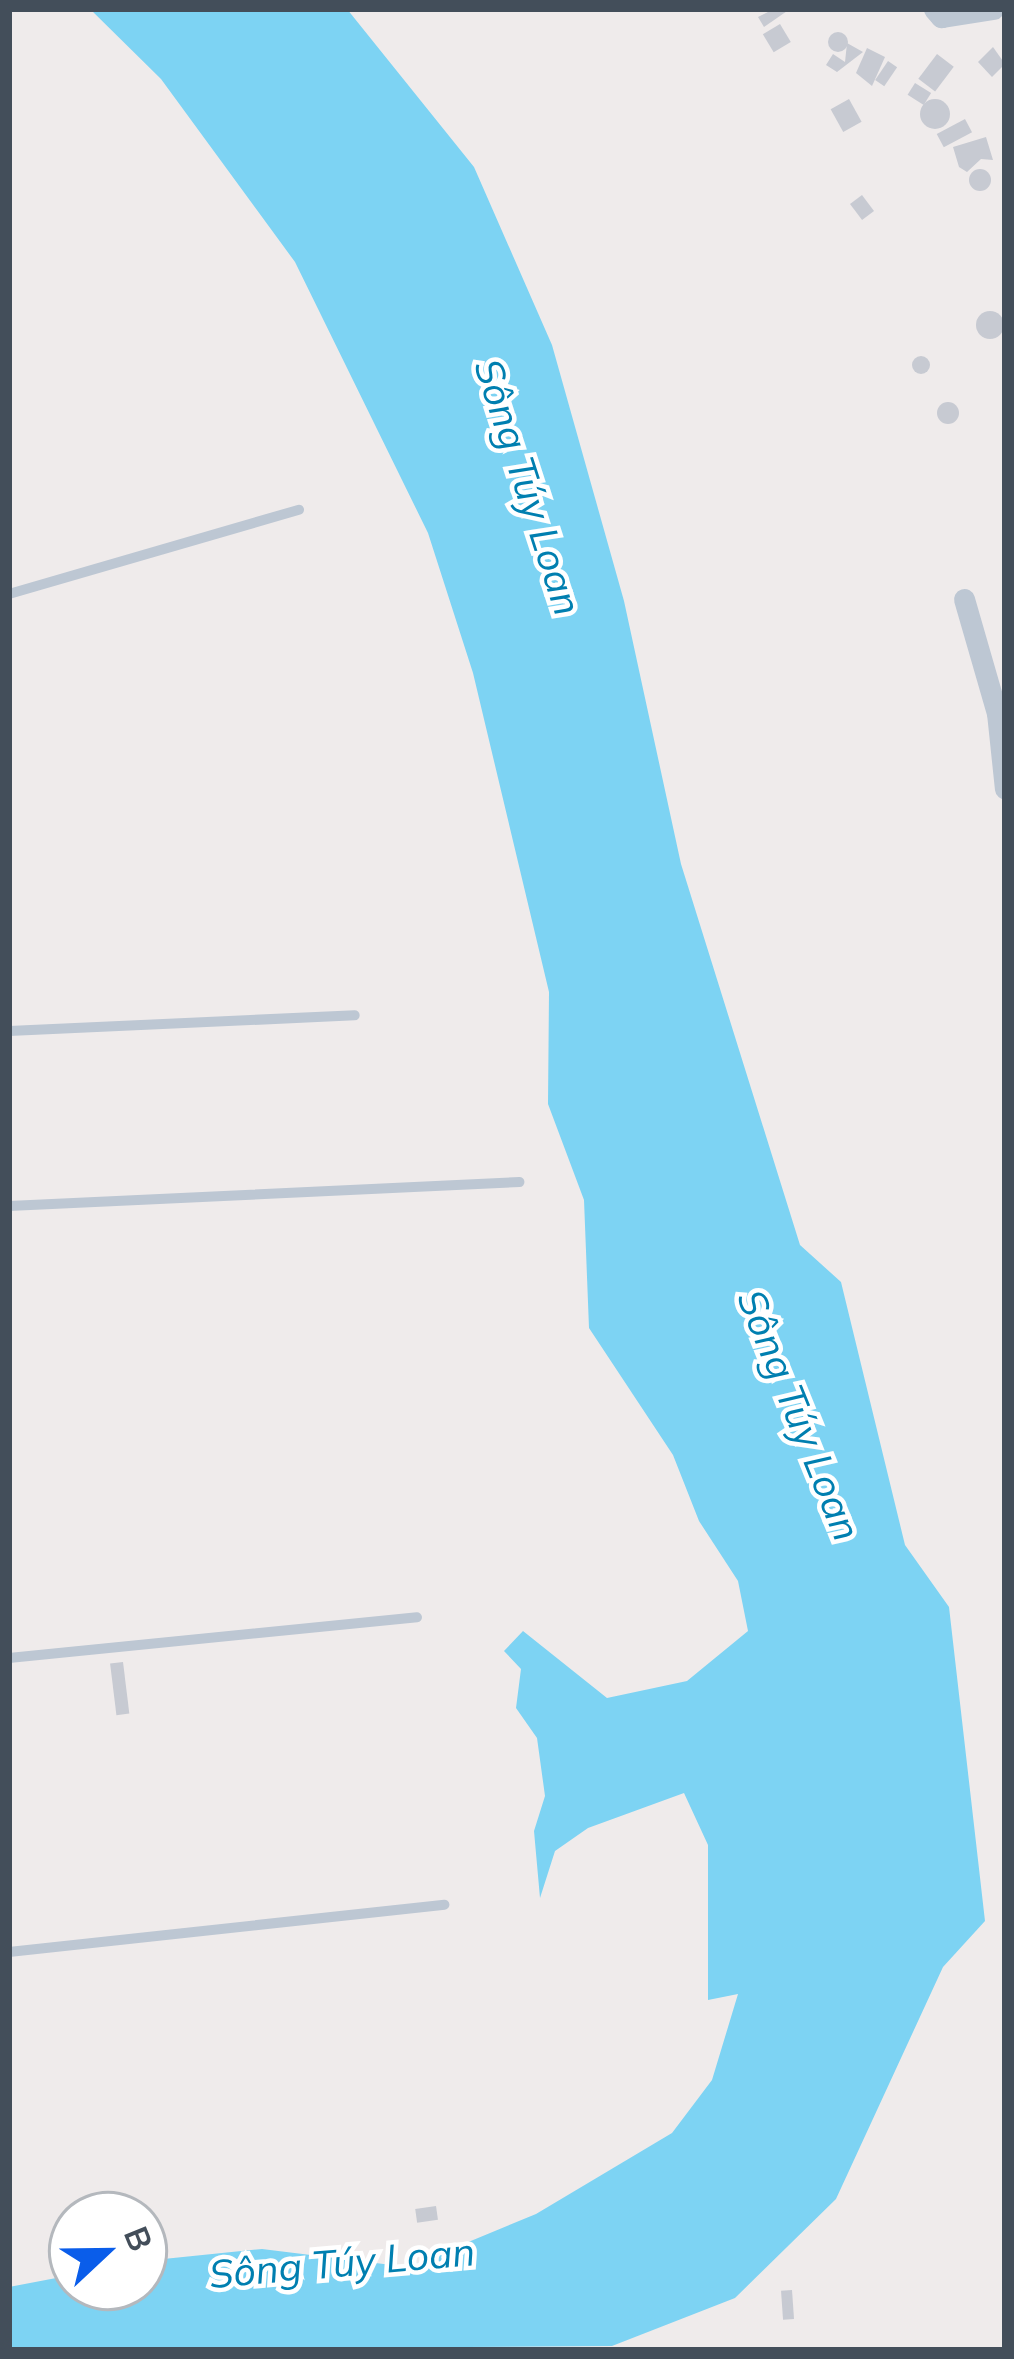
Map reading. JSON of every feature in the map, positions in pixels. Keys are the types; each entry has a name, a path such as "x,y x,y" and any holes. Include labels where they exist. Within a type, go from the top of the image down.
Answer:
{"street":[{"path":"934,9 941,17 993,9"},
{"path":"964,599 997,713 1005,789"}],"lane":[{"path":"9,594 298,510"},
{"path":"9,1030 355,1015"},
{"path":"9,1205 519,1183"},
{"path":"9,1658 417,1617"},
{"path":"9,1952 444,1905"}],"water":[{"name":"Sông Túy Loan","path":"90,9 347,9 474,167 552,345 624,601 681,864 800,1245 841,1282 905,1545 949,1607 985,1921 943,1967 836,2199 735,2298 612,2346 9,2350 9,2287 48,2280 48,2311 168,2311 168,2259 262,2249 408,2267 536,2214 672,2133 712,2080 738,1994 708,2000 708,1845 684,1793 588,1828 555,1851 540,1898 534,1831 545,1796 537,1738 516,1708 521,1669 504,1651 523,1631 607,1698 687,1681 748,1631 738,1581 699,1521 673,1455 589,1328 584,1200 548,1104 549,992 473,673 428,533 295,262 161,79"}],"building":[{"path":"774,9 790,9 764,27 758,17"},
{"path":"780,24 791,42 774,52 763,34"},
{"path":"838,32 848,42 838,52 828,42"},
{"path":"847,43 863,52 837,72 826,65 833,54 845,62"},
{"path":"993,47 1005,64 992,77 978,62"},
{"path":"867,48 885,57 872,86 856,73"},
{"path":"937,54 954,67 935,91 918,79"},
{"path":"888,61 897,67 884,86 875,80"},
{"path":"915,83 931,93 924,105 908,95"},
{"path":"849,99 862,122 843,132 831,109"},
{"path":"935,99 950,114 935,129 920,114"},
{"path":"965,119 972,132 944,147 937,134"},
{"path":"986,137 993,160 981,159 967,172 959,167 953,147"},
{"path":"980,169 991,180 980,191 969,180"},
{"path":"862,195 874,211 862,220 850,204"},
{"path":"990,311 1000,315 1004,325 1000,335 990,339 980,335 976,325 980,315"},
{"path":"921,356 930,365 921,374 912,365"},
{"path":"948,402 959,413 948,424 937,413"},
{"path":"123,1662 129,1714 116,1715 110,1664"},
{"path":"436,2206 438,2220 417,2223 415,2209"},
{"path":"792,2290 794,2319 783,2320 781,2291"}]}
